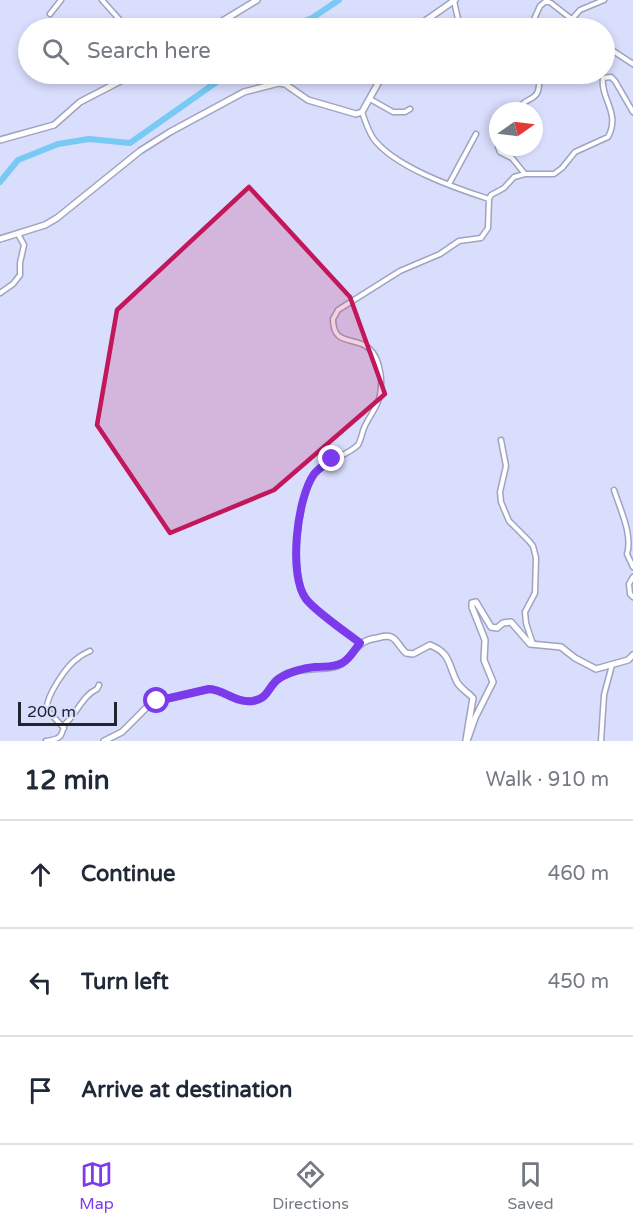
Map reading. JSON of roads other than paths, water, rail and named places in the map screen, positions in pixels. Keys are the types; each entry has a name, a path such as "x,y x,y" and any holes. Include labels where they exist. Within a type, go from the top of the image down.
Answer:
{"street":[{"path":"50,14 61,0"},
{"path":"102,0 118,18"},
{"path":"227,18 257,0"},
{"path":"429,18 455,0 458,18"},
{"path":"573,18 580,10 604,0"},
{"path":"535,18 540,6 546,1 571,18"},
{"path":"615,52 633,64"},
{"path":"615,81 633,112"},
{"path":"0,140 54,125 80,102 115,84"},
{"path":"0,239 45,225 57,218 140,150 244,92 275,84"},
{"path":"285,84 308,100 356,114 362,112 378,84"},
{"path":"526,102 535,98 539,93 539,84"},
{"path":"360,643 307,600 300,588 295,561 302,508 314,475 332,459 359,444 380,396 380,371 375,357 365,345 342,339 333,324 333,319 338,310 400,271 440,254 459,241 481,238 488,228 489,199 514,177 525,174 554,174 575,152 608,137 612,117 603,84"},
{"path":"370,99 393,112 405,112 410,109"},
{"path":"362,112 374,138 391,156 448,184 489,199"},
{"path":"448,184 476,134"},
{"path":"508,156 525,174"},
{"path":"0,293 13,284 20,275 24,245 18,233"},
{"path":"501,440 506,466 500,492 501,501 508,521 530,541 536,558 535,593 525,612 533,645"},
{"path":"614,490 630,533 631,548 627,554 633,567"},
{"path":"633,577 629,584 630,594 633,597"},
{"path":"467,741 475,718 493,682 484,660 485,640 472,603 476,602 490,627 497,628 504,623 511,622 533,645 561,647 575,658 596,669 628,660 633,655"},
{"path":"104,741 122,732 148,706 157,701 209,689 218,690 240,701 253,701 269,692 277,679 305,669 341,664 360,643 368,639 390,636 406,654 413,654 430,645 438,648 449,659 459,685 473,698 467,741"},
{"path":"64,728 47,710 47,699 62,678 65,669 78,657 90,651"},
{"path":"601,741 604,695 612,664"},
{"path":"46,741 60,737 64,733 64,728 74,717 87,694 97,689 99,685"}],"waterway":[{"path":"312,18 339,0"},
{"path":"0,182 18,160 58,144 89,139 130,143 214,84"}]}
